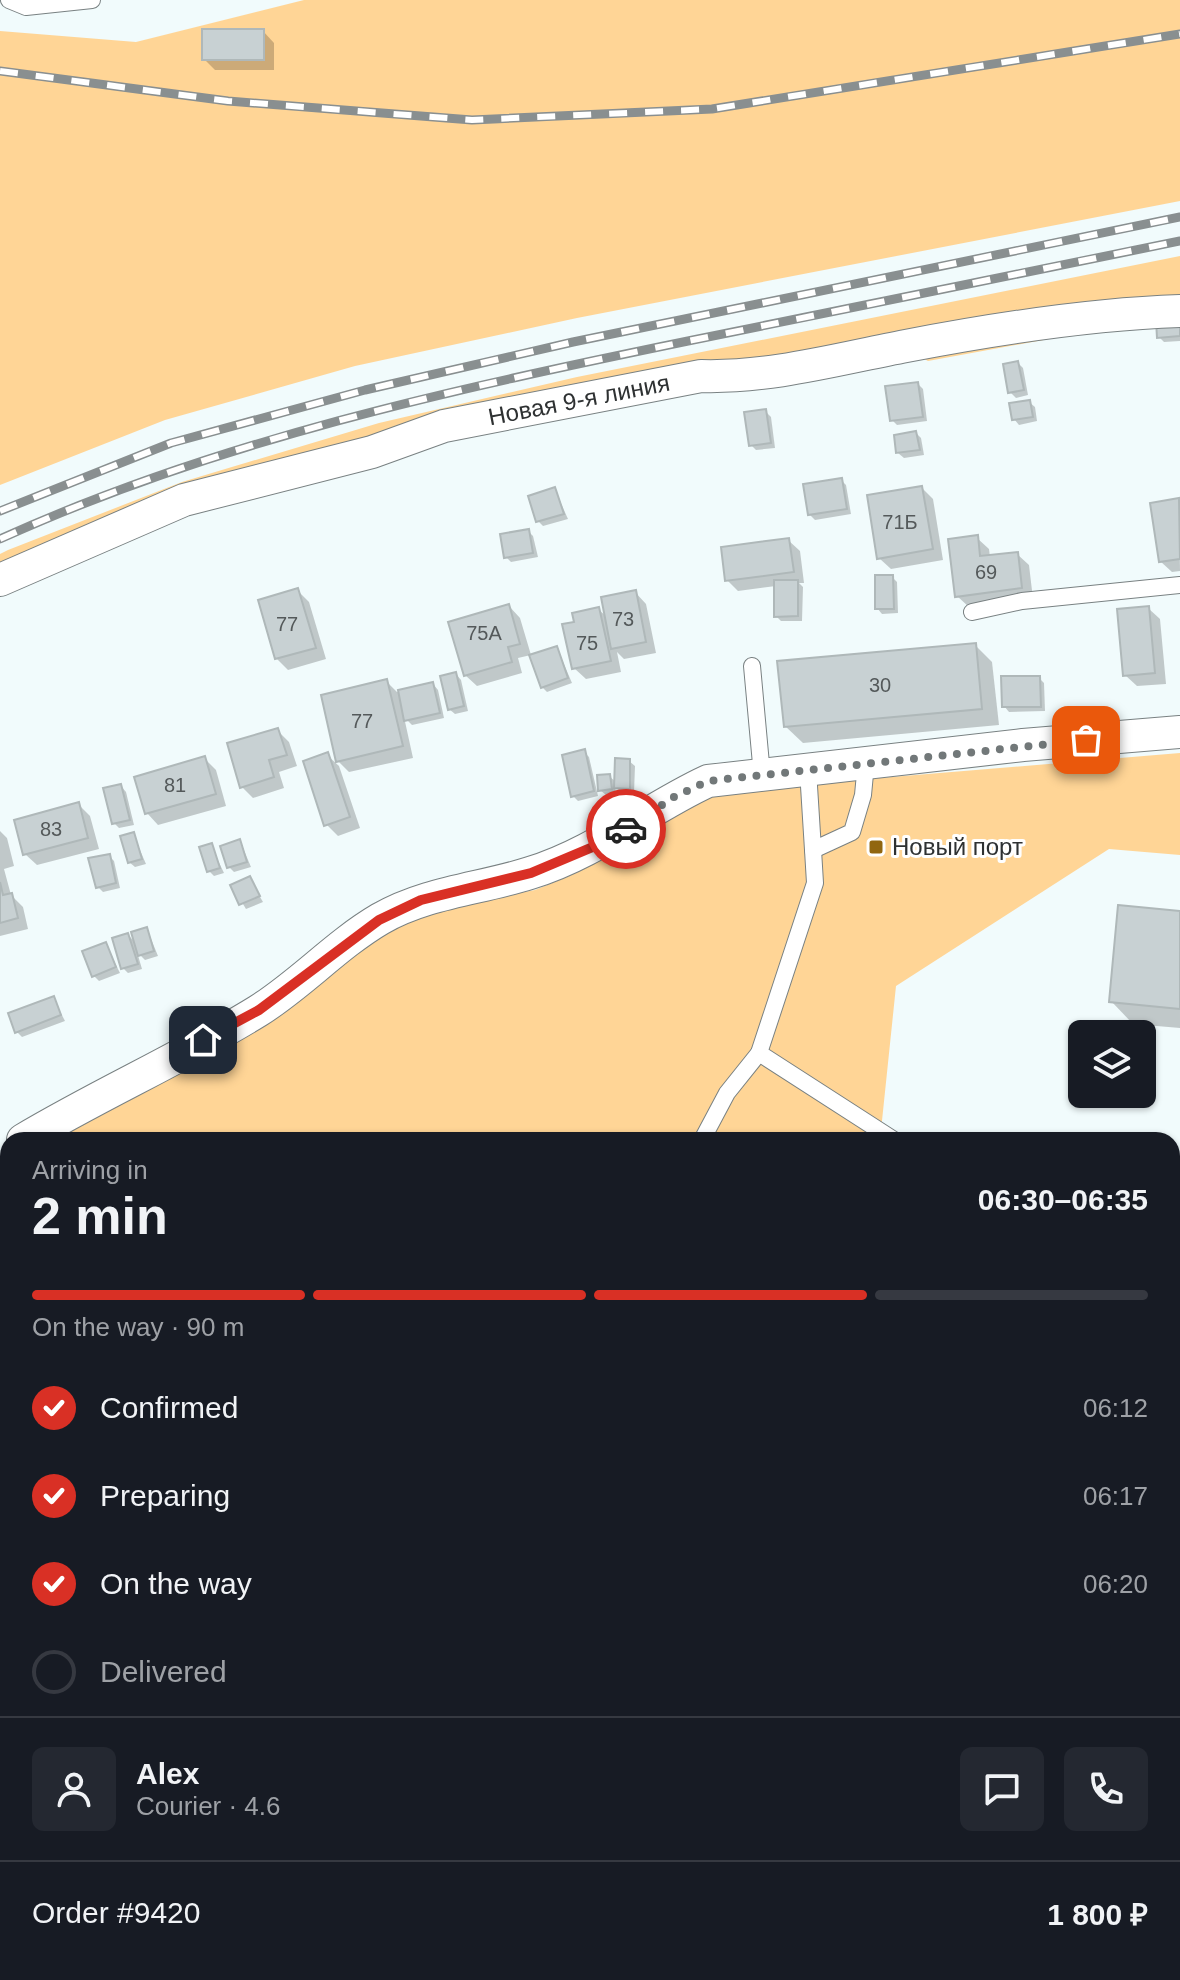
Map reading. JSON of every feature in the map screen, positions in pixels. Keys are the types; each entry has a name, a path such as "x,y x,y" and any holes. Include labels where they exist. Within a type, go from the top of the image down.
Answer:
{"street":[{"name":"Новая 9-я линия","path":"0,580 184,500 372,452 444,426 701,376 742,377 913,344 1135,313 1180,311"},
{"path":"38,1132 259,1010 379,920 421,900 531,873 568,858 607,841 674,797 708,781 1023,745 1180,732"}],"lane":[{"path":"9,0 26,7 92,0"},
{"path":"972,612 1022,601 1180,585"},
{"path":"752,666 762,775"},
{"path":"813,850 852,832 863,795 866,763"},
{"path":"706,1132 727,1093 759,1053 815,883 808,770"},
{"path":"759,1053 882,1132"}],"shaded area":[{"path":"304,0 1180,0 1180,201 577,318 355,366 165,420 0,485 0,31 136,42"},
{"path":"1180,256 1180,315 928,361 913,353 448,433 189,512 0,585 0,554 8,550 182,482 379,423 577,377"},
{"path":"1180,753 1180,855 1109,849 896,986 881,1132 61,1132 421,912 535,890 567,877 607,857 675,809 712,792"}],"building":[{"path":"202,29 264,29 264,60 202,60"},
{"path":"1180,318 1180,336 1157,338 1156,320"},
{"path":"1018,361 1024,390 1008,393 1003,364"},
{"path":"918,382 923,417 890,421 885,386"},
{"path":"1030,400 1033,417 1012,420 1009,403"},
{"path":"766,409 771,443 749,446 744,412"},
{"path":"916,431 920,450 896,453 894,435"},
{"path":"842,478 847,509 808,515 803,484"},
{"path":"922,486 933,549 877,559 867,495"},
{"path":"555,487 564,514 536,522 528,496"},
{"path":"1179,498 1180,559 1159,562 1150,503"},
{"path":"529,529 533,553 504,558 500,534"},
{"path":"978,535 980,556 1018,552 1022,588 955,597 948,539"},
{"path":"789,538 794,572 725,581 721,547"},
{"path":"875,575 893,575 894,609 875,609"},
{"path":"774,580 798,580 798,616 774,617"},
{"path":"298,588 316,648 275,659 258,600"},
{"path":"636,590 646,642 611,649 601,597"},
{"path":"509,604 520,644 508,647 512,662 464,676 448,622"},
{"path":"1149,606 1155,673 1123,676 1117,609"},
{"path":"599,607 611,661 572,669 562,624 574,622 572,613"},
{"path":"976,643 982,709 784,727 777,661"},
{"path":"557,646 568,678 541,688 529,655"},
{"path":"456,672 464,706 448,710 440,676"},
{"path":"1001,676 1040,676 1041,707 1002,707"},
{"path":"387,679 403,746 336,762 321,695"},
{"path":"433,682 440,713 404,721 398,690"},
{"path":"278,728 287,755 269,760 274,777 240,788 227,743"},
{"path":"585,749 594,791 571,797 562,755"},
{"path":"328,752 350,817 324,826 303,761"},
{"path":"205,756 216,794 145,814 134,777"},
{"path":"615,758 630,759 630,789 614,788"},
{"path":"610,774 612,789 598,791 597,775"},
{"path":"121,784 130,820 112,824 103,788"},
{"path":"79,802 88,838 23,855 14,820"},
{"path":"134,832 142,859 128,863 120,836"},
{"path":"240,839 247,862 227,868 220,846"},
{"path":"212,843 220,868 207,872 199,847"},
{"path":"110,854 116,883 96,888 88,858"},
{"path":"250,876 260,896 239,905 230,885"},
{"path":"0,882 3,895 12,893 18,918 0,923"},
{"path":"1118,905 1180,911 1180,1009 1109,1002"},
{"path":"147,927 154,951 138,956 131,932"},
{"path":"128,933 138,964 121,969 112,938"},
{"path":"106,942 116,967 92,977 82,951"},
{"path":"54,996 61,1015 15,1033 8,1013"}],"railway":[{"path":"0,71 228,101 472,120 712,109 1180,34"},
{"path":"0,511 171,443 365,390 573,342 1180,217"},
{"path":"0,539 167,473 338,421 425,399 600,359 1180,241"}],"way so far":[{"path":"626,829 674,797 708,781 1086,740"}],"place":[{"name":"Новый порт","path":"876,847"}],"route":[{"path":"203,1040 259,1010 379,920 421,900 531,873 607,841 626,829"}]}
